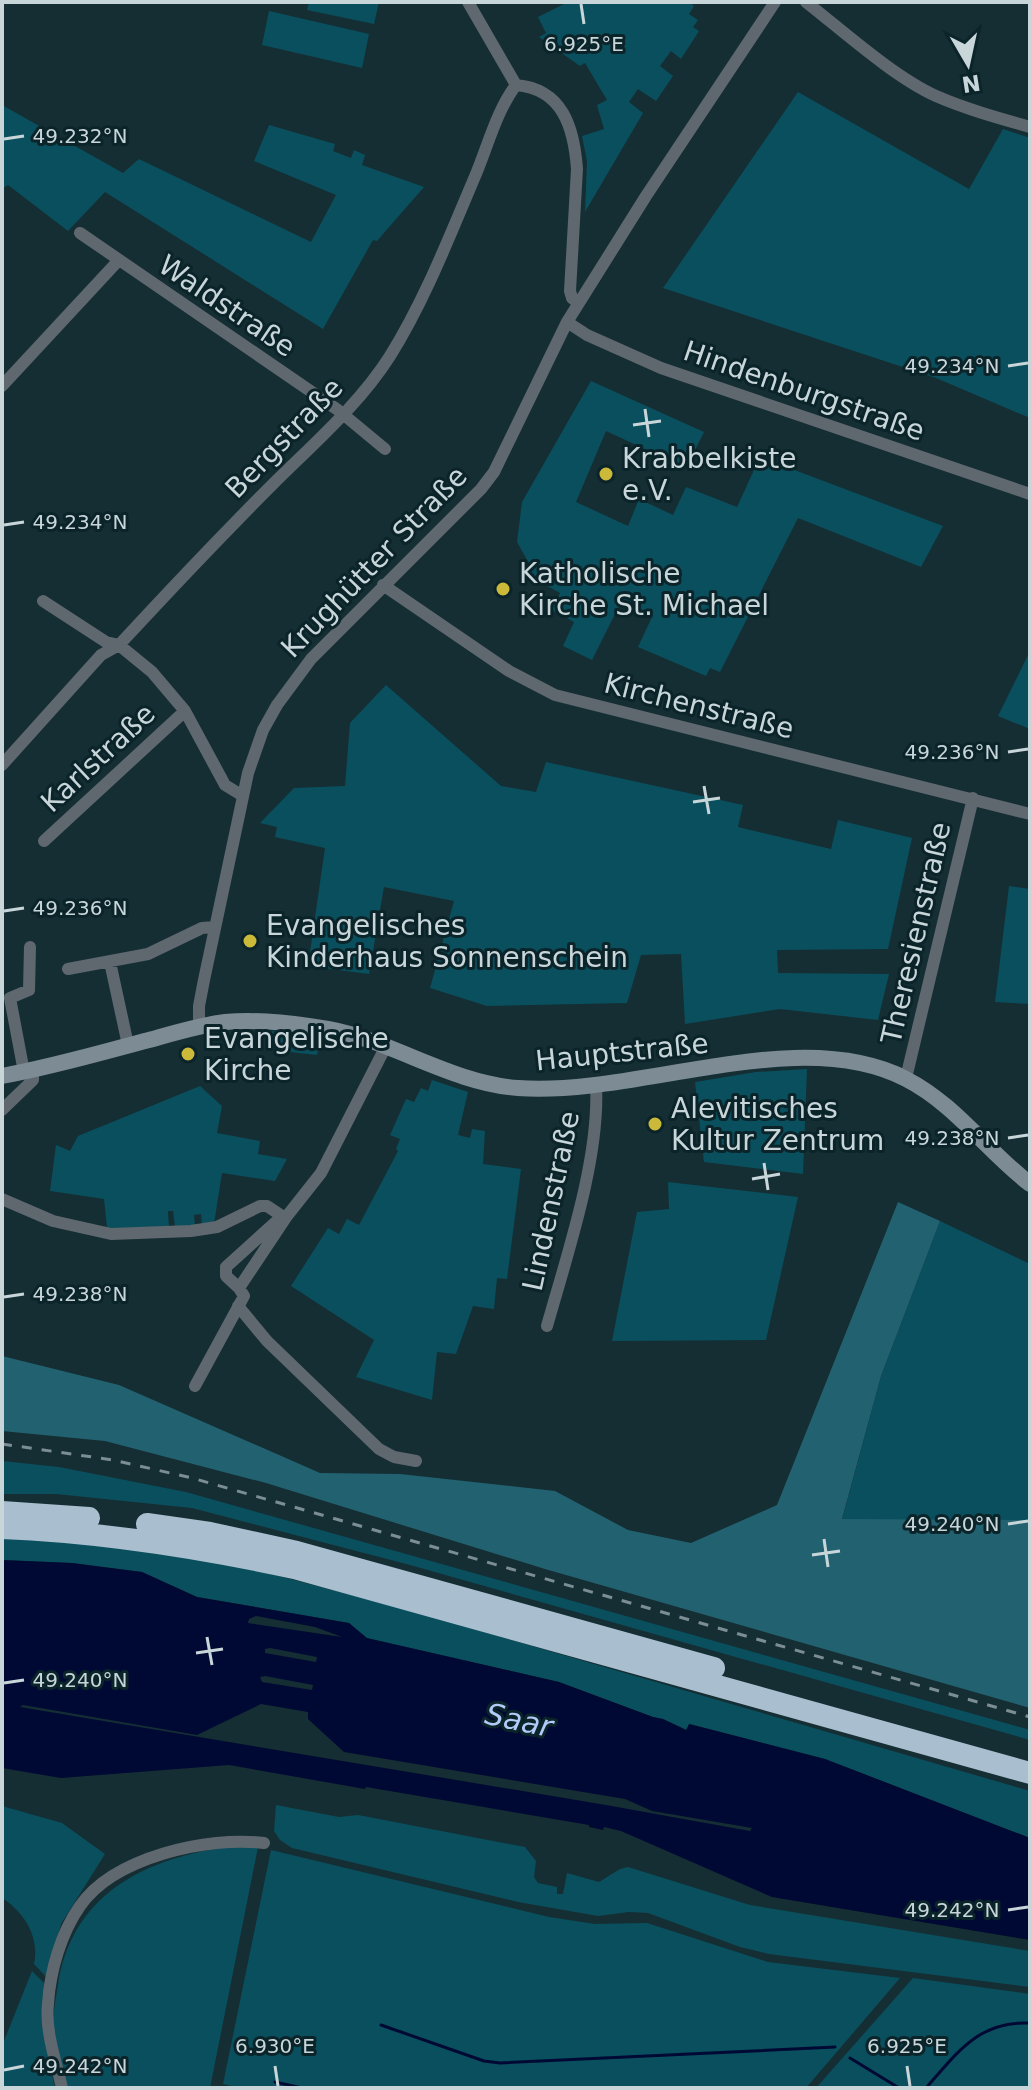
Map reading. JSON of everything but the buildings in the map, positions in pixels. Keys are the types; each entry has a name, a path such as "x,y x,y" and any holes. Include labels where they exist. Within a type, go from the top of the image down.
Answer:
{"highway":[{"path":"2,1512 134,1522 210,1533 297,1552 1030,1757"},
{"path":"2,1528 132,1537 209,1549 294,1568 1030,1773"}],"main road":[{"name":"Hauptstraße","path":"2,1076 229,1022 288,1023 339,1031 456,1074 514,1088 563,1090 813,1057 862,1063 906,1078 944,1105 1030,1184"}],"street":[{"path":"469,2 516,85 541,90 566,120 577,169 570,291 572,298 579,303"},
{"name":"Krughütter Straße","path":"199,1027 199,1006 214,927 243,796 256,749 277,705 311,659 481,489 494,472 567,322 646,196 775,2"},
{"path":"806,2 880,59 934,95 971,110 1030,127"},
{"name":"Bergstraße","path":"2,765 101,655 119,645 342,414 381,368 408,322 453,228 516,85"},
{"name":"Waldstraße","path":"80,233 342,414 385,449"},
{"name":"Waldstraße","path":"2,386 118,261"},
{"name":"Hindenburgstraße","path":"567,322 587,335 661,368 1030,494"},
{"name":"Kirchenstraße","path":"383,585 468,640 509,671 555,695 1030,814"},
{"path":"43,601 106,642 119,645 152,672 185,711 225,785 243,796"},
{"name":"Karlstraße","path":"44,841 185,711"},
{"name":"Theresienstraße","path":"906,1078 973,798"},
{"path":"68,969 148,954 202,928 214,927"},
{"path":"2,1110 33,1080 10,998 29,990 30,947"},
{"path":"110,962 128,1045"},
{"path":"239,1288 285,1216 321,1173 386,1046"},
{"name":"Lindenstraße","path":"547,1326 574,1228 593,1139 596,1085"},
{"path":"2,1199 53,1221 111,1234 179,1232 217,1227 260,1206 267,1206 285,1216"},
{"path":"195,1386 244,1296 226,1276 226,1267 285,1216"},
{"path":"238,1306 267,1341 379,1449 394,1457 416,1461"},
{"path":"62,2088 49,2033 47,2006 52,1977 68,1925 81,1904 114,1877 194,1844 242,1840 264,1843"}],"shaded area":[{"path":"309,2 379,2 374,24 307,10"},
{"path":"568,2 689,2 694,6 689,14 698,20 693,27 699,31 681,59 671,51 660,66 673,76 656,101 638,89 629,102 643,113 585,212 587,161 582,136 604,129 597,105 607,100 585,63 580,66 539,37 546,33 538,17"},
{"path":"269,11 369,34 362,68 262,45"},
{"path":"798,92 969,189 1003,129 1030,138 1030,418 936,378 663,288"},
{"path":"2,105 123,173 139,159 311,242 336,195 254,161 269,125 335,144 333,151 351,158 354,150 365,155 362,165 424,187 377,241 373,240 323,329 105,192 68,231 8,185 2,189"},
{"path":"591,381 704,432 686,468 606,431 576,502 628,526 639,499 673,515 686,487 737,507 760,457 943,526 921,567 798,518 720,672 710,668 706,676 638,647 652,617 621,602 592,660 563,646 574,622 552,610 560,593 528,575 531,567 517,542 522,502"},
{"path":"1030,651 1030,729 998,716"},
{"path":"386,685 501,786 536,792 546,762 743,805 738,827 831,849 838,820 912,838 888,949 777,950 778,973 889,974 878,1020 780,1009 685,1024 681,954 641,955 627,1003 487,1006 430,988 454,901 384,887 369,974 308,966 325,848 275,837 277,827 260,823 294,788 345,786 350,723"},
{"path":"1009,886 1030,889 1030,1004 995,1002"},
{"path":"271,1031 321,1037 317,1055 272,1050"},
{"path":"807,1069 803,1174 704,1162 695,1082 756,1072"},
{"path":"432,1080 468,1092 458,1135 470,1138 472,1129 485,1131 483,1164 521,1169 507,1279 497,1278 494,1309 473,1306 456,1354 437,1352 432,1400 356,1377 374,1340 291,1286 328,1228 339,1234 347,1219 359,1225 398,1151 400,1139 390,1135 406,1099 414,1102 421,1088 428,1091"},
{"path":"200,1086 222,1106 217,1133 260,1141 258,1154 287,1159 275,1181 222,1173 214,1224 202,1225 201,1214 194,1215 195,1226 175,1227 173,1211 168,1211 169,1228 107,1228 104,1199 50,1191 56,1145 70,1151 78,1136"},
{"path":"668,1182 798,1197 766,1340 612,1341 637,1212 669,1209"},
{"path":"898,1202 940,1221 881,1376 842,1519 1030,1520 1030,1708 545,1569 266,1483 105,1441 2,1431 2,1356 119,1385 320,1473 400,1474 555,1491 628,1530 691,1543 777,1505"},
{"path":"940,1221 1030,1264 1030,1520 842,1520 881,1376"},
{"path":"2,1461 59,1467 186,1492 1030,1730 1030,1740 410,1565 192,1508 56,1494 2,1494"},
{"path":"2,1534 190,1553 398,1607 1030,1791 1030,1838 825,1759 690,1724 687,1730 559,1682 366,1638 349,1623 197,1597 142,1572 72,1563 2,1560"},
{"path":"276,1805 339,1817 358,1815 525,1847 536,1861 534,1877 538,1883 557,1887 557,1894 563,1894 567,1873 599,1882 628,1867 750,1905 1030,1951 1030,1987 769,1954 740,1947 648,1913 598,1916 518,1902 292,1848 280,1840 274,1831"},
{"path":"2,1806 62,1823 105,1854 61,1924 48,1979 34,1964 35,1944 28,1926 17,1910 2,1898"},
{"path":"242,1845 258,1847 210,2088 67,2088 55,2036 54,2012 67,1952 81,1924 100,1901 123,1882 149,1868 178,1857"},
{"path":"271,1850 549,1917 595,1924 647,1923 768,1962 900,1978 806,2088 240,2088 223,2084"},
{"path":"32,1971 47,1986 43,2034 55,2088 2,2088 2,2046"},
{"path":"913,1978 1030,1994 1030,2088 816,2088"}],"water":[{"name":"Saar","path":"2,1560 72,1563 142,1572 197,1597 349,1623 367,1638 559,1682 686,1730 689,1724 825,1759 1030,1838 1030,1940 772,1897 621,1831 366,1787 229,1765 61,1778 2,1768","holes":["256,1616 315,1627 342,1637 248,1623","265,1649 317,1657 316,1662 265,1653","265,1676 313,1685 312,1690 262,1682 260,1677","261,1704 308,1712 308,1719 344,1752 625,1799 652,1811 752,1828 750,1831 20,1707 23,1705 197,1735"]}],"waterway":[{"path":"926,2088 970,2041 996,2027 1030,2023"},
{"path":"381,2025 484,2061 500,2063 835,2047"},
{"path":"850,2058 899,2088"},
{"path":"275,2082 302,2088"}],"railway":[{"path":"2,1444 113,1460 192,1478 1030,1717"}],"place":[{"name":"Krabbelkiste e.V.","path":"606,474"},
{"name":"Katholische Kirche St. Michael","path":"503,589"},
{"name":"Evangelisches Kinderhaus Sonnenschein","path":"250,941"},
{"name":"Evangelische Kirche","path":"188,1054"},
{"name":"Alevitisches Kultur Zentrum","path":"655,1124"}]}
